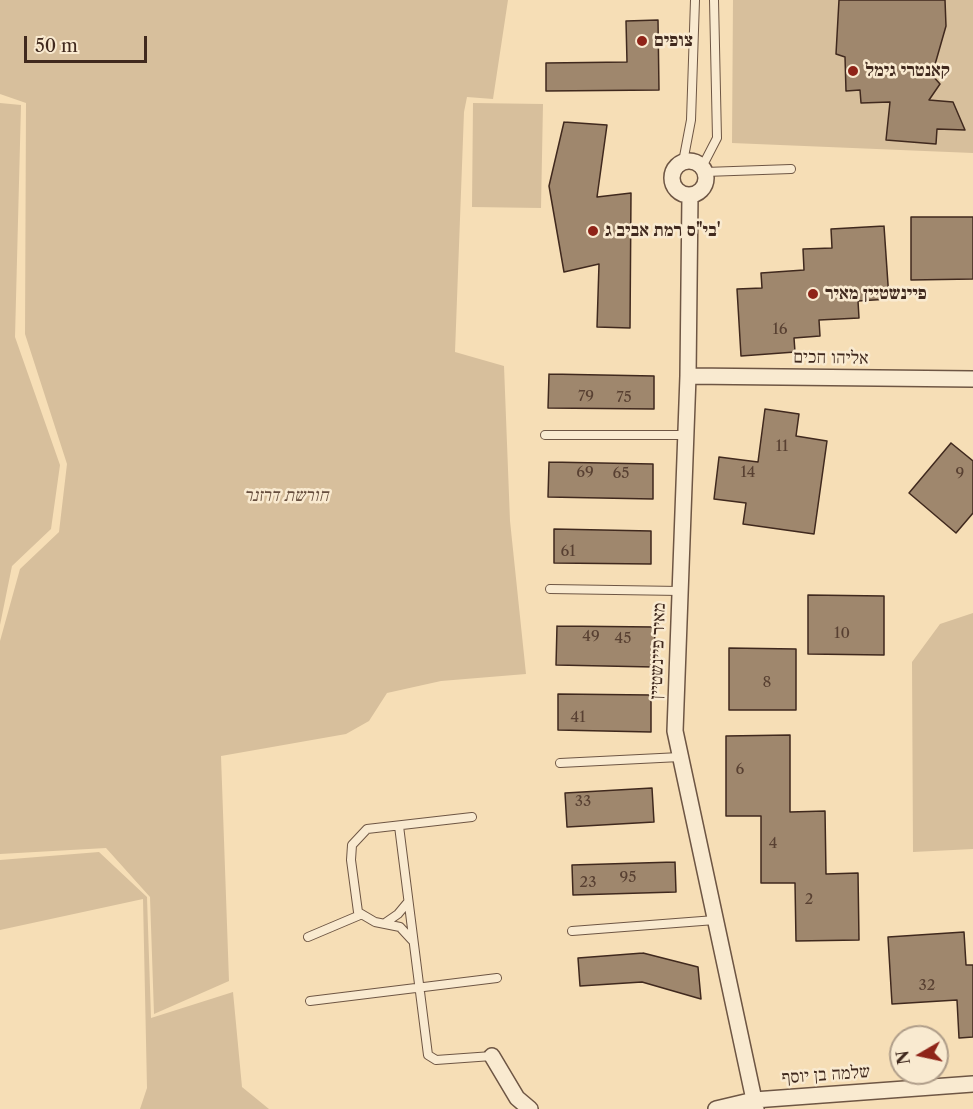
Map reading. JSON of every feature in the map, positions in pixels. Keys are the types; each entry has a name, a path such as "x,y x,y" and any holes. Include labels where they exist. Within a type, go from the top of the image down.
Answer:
{"street":[{"path":"683,162 693,162 704,170 703,188 690,195 680,192 672,179 675,169 683,162"},
{"name":"מאיר פיינשטיין","path":"690,195 688,376 675,731 755,1105"},
{"name":"אליהו חכים","path":"688,376 973,379"},
{"path":"492,1056 517,1098 530,1109"},
{"name":"שלמה בן יוסף","path":"716,1109 973,1084"}],"lane":[{"path":"683,162 691,120 695,0"},
{"path":"714,0 717,138 704,170 791,169"},
{"path":"545,435 686,435"},
{"path":"550,589 680,591"},
{"path":"561,763 680,757"},
{"path":"413,940 400,927 360,915 355,908 352,845 367,829 472,817"},
{"path":"399,826 428,1055 436,1060 492,1056"},
{"path":"385,923 398,914 408,902"},
{"path":"308,937 360,915"},
{"path":"572,931 715,920"},
{"path":"310,1001 497,978"}],"green space":[{"name":"חורשת דרזנר","path":"0,0 508,0 493,99 467,97 464,112 455,352 504,366 510,521 526,674 441,681 387,693 369,721 346,734 221,756 229,981 154,1014 150,897 106,848 0,854 0,641 20,569 59,532 67,464 25,334 26,103 0,94"},
{"name":"קאנטרי גימל","path":"733,0 973,0 973,153 732,143"},
{"path":"0,103 21,105 15,337 60,465 51,529 12,566 0,625"},
{"path":"473,103 543,104 541,208 472,207"},
{"path":"973,613 973,849 913,852 912,662 940,624"},
{"path":"99,852 147,897 151,1018 233,992 242,1087 269,1109 140,1109 147,1088 143,899 0,930 0,860"}],"building":[{"path":"839,0 945,0 946,26 932,75 940,84 929,100 953,102 965,130 937,129 936,144 886,140 890,102 861,103 860,90 846,91 845,57 836,54"},
{"name":"צופים","path":"658,20 659,90 546,91 546,63 627,62 626,21"},
{"name":"בי\"ס רמת אביב ג'","path":"564,122 607,125 597,197 631,193 630,328 597,327 599,264 564,272 549,186"},
{"name":"פיינשטיין מאיר","path":"911,217 973,217 973,279 911,280"},
{"name":"פיינשטיין מאיר","path":"884,226 889,299 858,301 859,318 819,320 820,336 794,338 795,352 741,356 737,289 762,288 761,273 804,270 803,249 832,248 831,229"},
{"path":"549,374 654,376 654,409 548,408"},
{"path":"765,409 799,414 796,436 827,441 814,534 743,524 746,503 714,499 719,457 758,462"},
{"path":"951,443 973,461 973,513 956,533 909,493"},
{"path":"549,462 653,464 653,499 548,497"},
{"path":"554,529 651,531 651,564 554,563"},
{"path":"808,595 884,596 884,655 808,654"},
{"path":"557,626 655,627 654,667 556,665"},
{"path":"729,648 796,649 796,710 729,710"},
{"path":"558,694 651,695 651,732 558,730"},
{"path":"790,735 790,812 825,811 826,874 858,873 859,940 796,941 795,883 761,883 761,816 726,816 726,736"},
{"path":"652,788 654,822 567,827 565,793"},
{"path":"675,862 676,892 573,895 572,865"},
{"path":"964,932 966,965 973,965 973,1037 959,1038 957,1000 892,1004 888,937"},
{"path":"643,953 698,967 701,999 642,982 580,986 578,958"}],"place":[{"name":"צופים","path":"642,41"},
{"name":"קאנטרי גימל","path":"853,71"},
{"name":"בי\"ס רמת אביב ג'","path":"593,231"},
{"name":"פיינשטיין מאיר","path":"813,294"}]}
